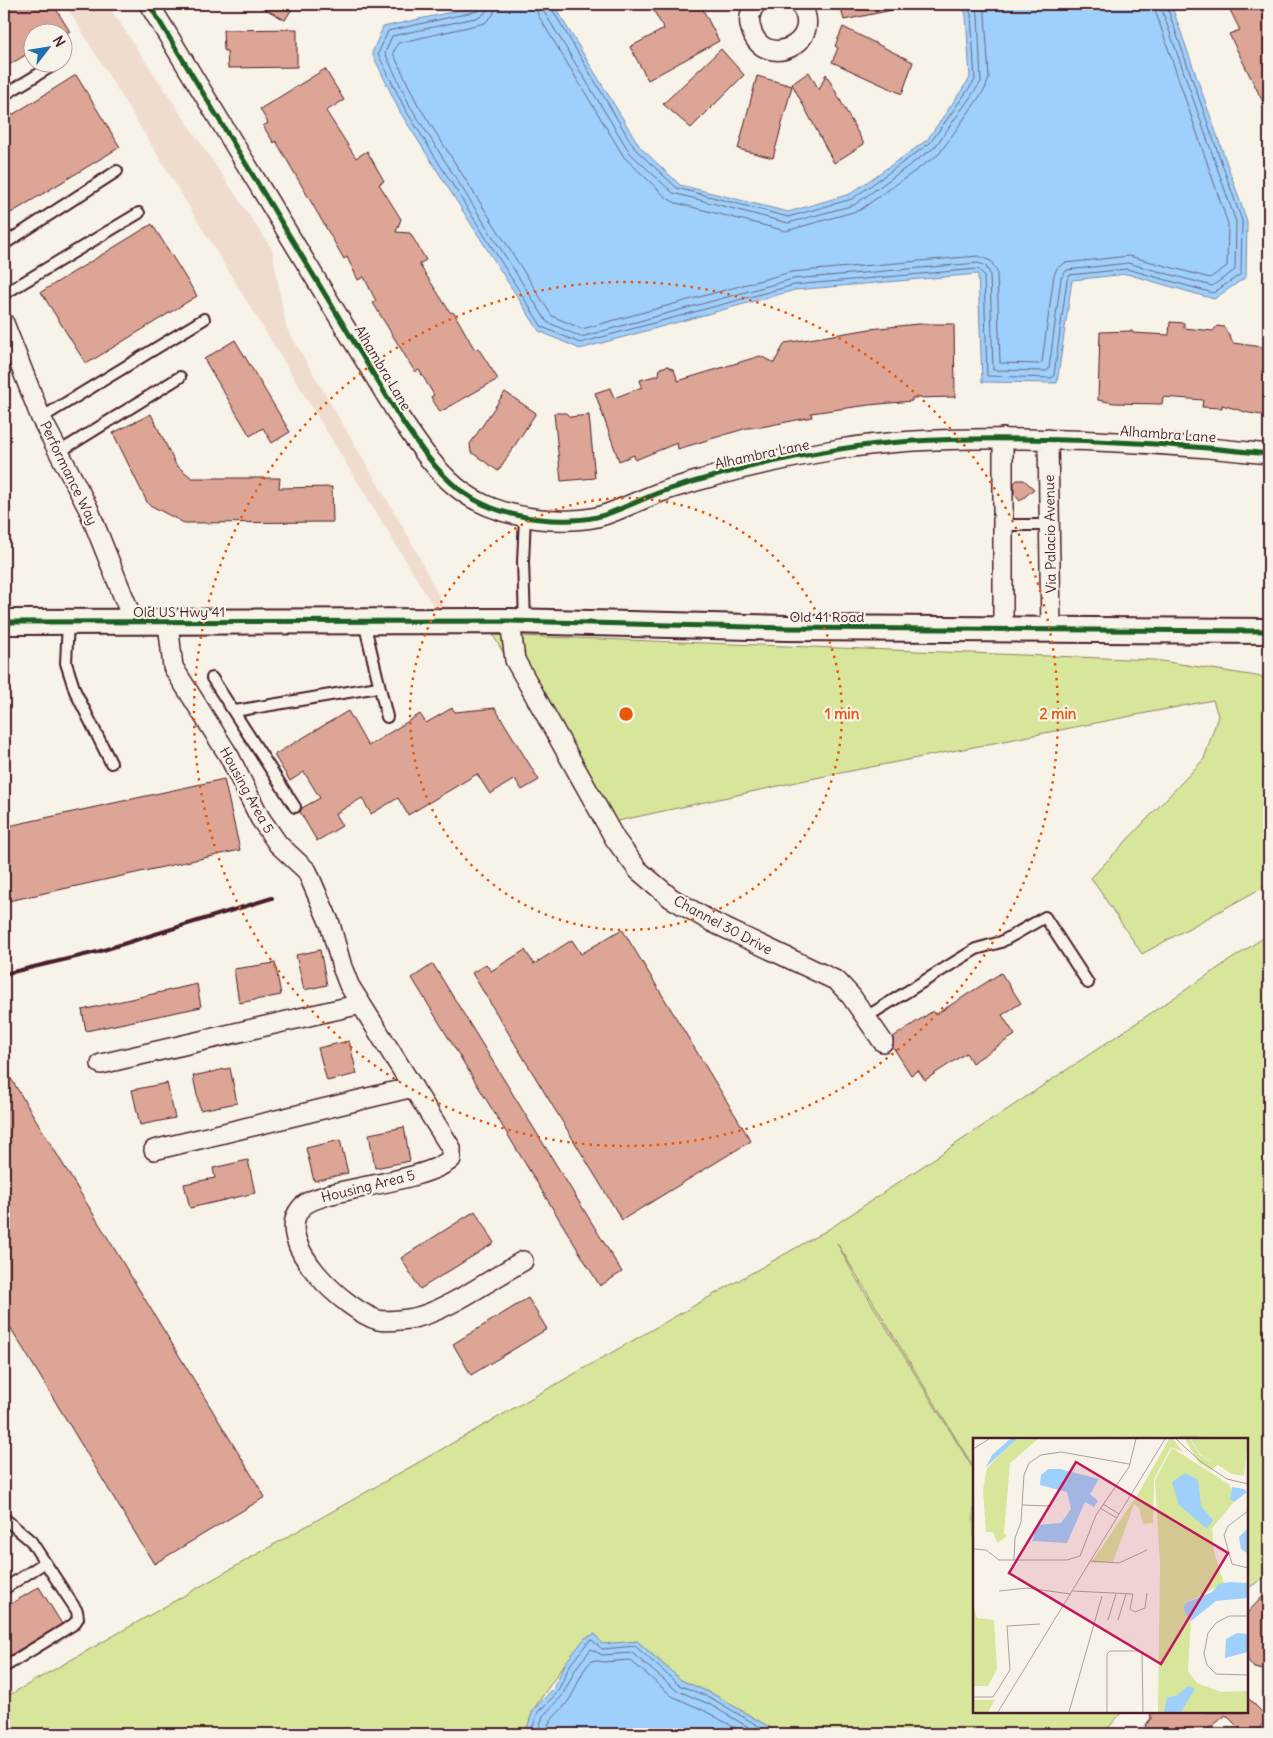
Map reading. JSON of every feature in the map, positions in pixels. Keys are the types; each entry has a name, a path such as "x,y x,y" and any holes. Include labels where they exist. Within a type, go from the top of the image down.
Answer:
{"street":[{"name":"Alhambra Lane","path":"149,4 395,410 426,456 452,486 496,509 525,516 559,520 602,516 660,492 728,471 840,448 922,440 1048,439 1184,445 1269,454"},
{"path":"756,4 750,16 753,36 767,48 776,50 786,50 795,45 806,30 804,10 800,4"},
{"name":"Performance Way","path":"4,323 41,418 88,508 134,623"},
{"path":"1002,438 1003,629"},
{"name":"Via Palacio Avenue","path":"1048,439 1051,630"},
{"name":"Old 41 Road","path":"374,622 518,621 788,628 1269,631"},
{"name":"Channel 30 Drive","path":"518,621 515,660 615,839 638,870 671,898 712,922 837,981 851,996 883,1042"},
{"name":"Old US Hwy 41","path":"4,622 374,622"},
{"name":"Housing Area 5","path":"168,623 173,667 229,756 260,818 278,844 307,871 330,924 342,967 361,1004 451,1148 451,1159 433,1170 340,1192 308,1202 298,1212 294,1226 296,1239 304,1257 327,1284 350,1305 378,1320 390,1321 426,1315 522,1261"},
{"path":"101,1064 361,1004"},
{"path":"154,1150 413,1087"}],"lane":[{"path":"4,95 42,72"},
{"path":"4,244 117,171"},
{"path":"4,294 139,213"},
{"path":"41,418 204,318"},
{"path":"59,452 180,377"},
{"path":"518,621 525,516"},
{"path":"1002,525 1050,525"},
{"path":"68,622 66,663 75,691 111,763"},
{"path":"374,622 378,687 387,717"},
{"path":"212,678 235,711 294,807"},
{"path":"235,711 378,687"},
{"path":"866,1017 976,949 1001,942 1045,917 1088,983"},
{"path":"4,1518 23,1533 76,1611 78,1618 74,1624 4,1667"},
{"path":"4,1588 44,1563"}],"shaded area":[{"path":"65,4 107,4 272,249 286,327 410,539 445,609 434,607"}],"green space":[{"path":"493,635 1155,660 1269,678 1269,884 1142,954 1091,878 1204,759 1218,716 1213,700 815,778 613,822 572,770"},
{"path":"1269,934 1269,1574 1248,1588 1248,1438 973,1438 973,1466 837,1243 856,1278 973,1468 973,1713 1121,1713 1103,1734 781,1734 713,1694 681,1680 637,1641 566,1662 533,1710 527,1734 4,1734 4,1698 829,1229"}],"water":[{"path":"488,4 553,4 640,147 680,185 788,212 850,194 927,140 970,78 966,15 962,4 1171,4 1247,221 1246,277 1214,299 1127,274 1072,280 1057,383 982,382 978,274 795,290 580,349 539,331 400,112 372,53 383,27"},
{"path":"595,1634 602,1644 637,1641 681,1680 713,1694 781,1734 525,1734 533,1710 553,1689 566,1662 585,1638"}],"building":[{"path":"4,4 53,4 64,22 22,22 22,57 4,68"},
{"path":"256,4 295,4 285,20"},
{"path":"650,4 700,4 719,41 648,80 630,47 664,29"},
{"path":"840,4 891,4 892,10 844,20"},
{"path":"1227,4 1269,4 1269,114 1229,34 1240,30"},
{"path":"843,27 913,62 902,94 832,62 838,48 835,46"},
{"path":"297,29 297,67 228,68 227,51 224,51 223,30"},
{"path":"721,49 744,75 691,128 663,104"},
{"path":"325,69 344,100 326,111 356,158 367,151 384,181 379,184 401,219 396,232 410,233 426,260 419,264 450,312 454,313 475,350 478,348 498,379 440,412 431,397 434,395 419,370 415,372 373,303 376,301 364,277 358,280 347,257 344,259 276,141 274,143 263,126 268,123 260,109"},
{"path":"809,72 819,90 826,74 864,144 834,163 792,84"},
{"path":"76,75 120,147 11,213 4,201 4,120"},
{"path":"757,76 792,86 773,158 738,149"},
{"path":"152,224 197,296 86,364 41,292"},
{"path":"1170,322 1184,323 1184,328 1213,331 1217,326 1224,327 1233,343 1269,348 1269,416 1249,413 1222,405 1222,408 1202,407 1203,400 1163,397 1162,404 1114,403 1098,400 1100,332 1132,331 1133,333 1169,335"},
{"path":"918,324 954,324 955,397 912,398 912,401 811,413 812,417 747,428 678,449 677,443 635,460 634,455 619,461 595,393 610,388 614,398 642,387 640,380 659,375 660,368 668,366 674,370 678,381 760,356 774,363 785,343 870,329"},
{"path":"235,340 290,432 272,443 263,428 250,436 204,359"},
{"path":"505,392 536,413 498,471 471,452 470,444"},
{"path":"554,413 566,413 570,417 589,415 595,478 561,481"},
{"path":"151,414 176,465 192,478 280,478 279,488 332,487 333,522 184,523 148,504 113,433"},
{"path":"1017,480 1024,480 1034,489 1020,501 1014,494 1014,483"},
{"path":"452,708 455,712 495,708 539,780 522,790 515,779 490,794 477,774 408,815 398,798 371,814 362,798 335,814 342,826 317,841 300,812 302,808 320,798 304,772 290,781 274,755 348,711 368,746 420,714 426,723"},
{"path":"224,779 240,850 4,902 4,827"},
{"path":"622,929 751,1141 622,1220 472,973 486,964 491,971 525,950 534,964 572,940 581,954"},
{"path":"320,950 327,985 304,990 296,955"},
{"path":"275,963 281,995 239,1003 234,969"},
{"path":"433,964 622,1272 600,1286 412,978"},
{"path":"1001,973 1021,1003 1002,1015 1015,1035 972,1063 966,1053 925,1080 918,1070 911,1075 893,1047 893,1037 933,1011 935,1015"},
{"path":"197,984 201,1007 86,1031 82,1010"},
{"path":"349,1041 357,1074 327,1081 318,1048"},
{"path":"4,1067 265,1497 154,1564 4,1317"},
{"path":"230,1068 237,1103 200,1110 193,1076"},
{"path":"167,1083 175,1118 140,1125 132,1090"},
{"path":"404,1127 410,1161 375,1168 369,1134"},
{"path":"340,1140 348,1173 314,1181 306,1148"},
{"path":"248,1160 255,1193 190,1208 184,1184 215,1178 213,1168"},
{"path":"475,1211 494,1243 420,1289 401,1258"},
{"path":"528,1298 547,1329 471,1375 453,1344"},
{"path":"39,1587 62,1624 4,1659 4,1608"},
{"path":"1269,1590 1269,1671 1254,1668 1248,1660 1248,1612"},
{"path":"1248,1698 1268,1718 1254,1734 1245,1734 1226,1715 1202,1734 1152,1734 1145,1726 1151,1718 1150,1713 1248,1713"}],"railway":[{"path":"4,974 97,952 272,898"}],"cycle path":[{"path":"149,4 414,439 442,474 456,487 473,499 492,508 540,519 589,518 613,512 655,494 714,476 798,456 909,441 1024,439 1117,442 1269,454"},
{"path":"4,622 510,621 787,628 1269,631"}]}
